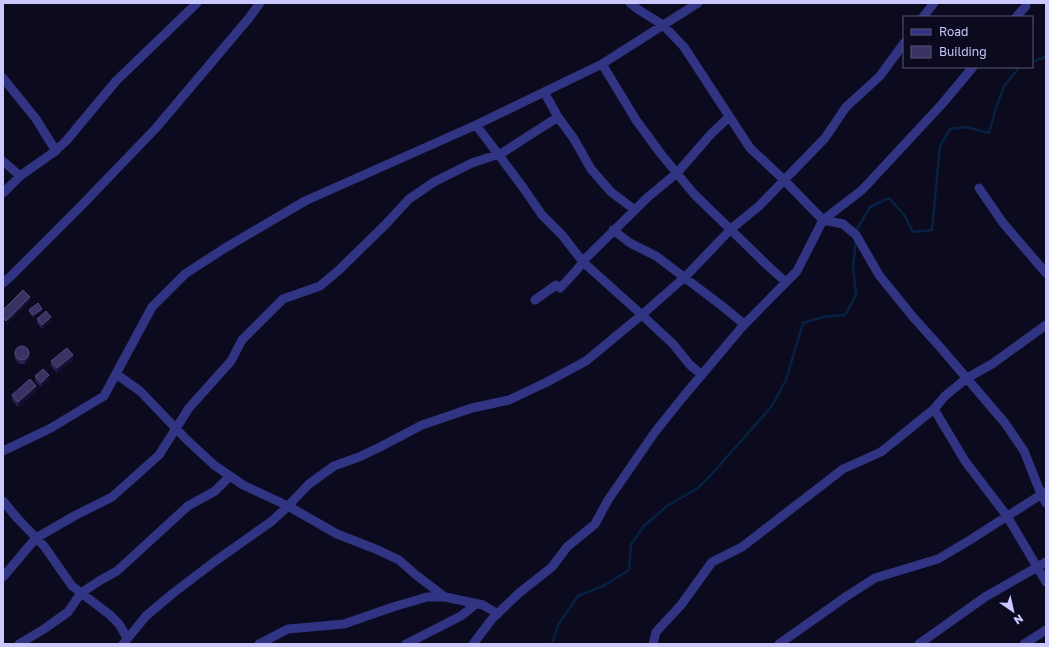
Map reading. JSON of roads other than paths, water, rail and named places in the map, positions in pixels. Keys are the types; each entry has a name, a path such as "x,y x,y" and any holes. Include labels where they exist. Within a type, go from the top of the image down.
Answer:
{"street":[{"path":"3,194 20,176 56,151 116,81 197,3"},
{"path":"3,283 138,148 178,103 260,3"},
{"path":"630,3 663,25 684,47 750,148 824,220 843,224 856,236 879,275 913,317 1005,423 1024,451 1046,503"},
{"path":"3,451 51,428 104,396 152,307 185,274 225,248 305,201 476,125 602,64 698,3"},
{"path":"924,16 934,3"},
{"path":"1017,16 1026,6"},
{"path":"125,641 146,616 172,594 272,521 309,484 334,466 359,457 422,424 472,408 509,400 586,361 684,278 731,229 759,206 825,138 846,107 880,76 903,44"},
{"path":"602,64 636,120 661,154 694,194 786,282"},
{"path":"473,644 492,619 519,593 552,566 567,547 595,524 608,500 655,432 744,324 797,271 824,220 862,190 942,104 972,68"},
{"path":"3,78 36,119 56,151"},
{"path":"544,92 591,169 611,192 635,210"},
{"path":"3,577 36,538 76,515 112,497 159,455 189,408 231,361 242,340 283,299 320,286 339,270 385,225 409,198 434,182 472,163 502,153 558,116"},
{"path":"535,300 556,285 560,288 587,256 613,230 677,173 711,134 729,117"},
{"path":"476,125 542,215 562,235 582,262 673,344 690,365 702,375"},
{"path":"3,161 20,176"},
{"path":"979,188 1003,223 1046,273"},
{"path":"613,230 630,243 656,256 744,324"},
{"path":"653,644 656,632 681,605 712,562 742,546 843,469 881,452 934,409 945,396 967,378 992,364 1046,325"},
{"path":"116,374 140,391 214,465 243,485 288,506 337,534 399,560 445,598"},
{"path":"934,409 965,461 1007,516 1046,582"},
{"path":"19,644 68,612 81,593 117,571 188,506 215,491 230,476"},
{"path":"779,644 875,578 938,559 1043,493"},
{"path":"3,501 44,546 72,586 119,624 125,641"},
{"path":"919,644 985,597 1046,562"},
{"path":"259,644 288,629 344,624 427,597 445,598 483,605 498,614"},
{"path":"406,644 462,616 476,604"},
{"path":"1024,644 1046,630"}],"waterway":[{"path":"1033,62 1046,57"},
{"path":"857,232 857,229 870,207 889,198 905,216 913,232 932,230 940,146 950,129 966,127 989,133 1004,86 1019,68"},
{"path":"552,644 558,625 578,596 605,585 629,570 631,544 644,526 667,506 698,488 772,406 786,380 803,323 823,317 845,315 856,295 853,265 856,241"}]}
